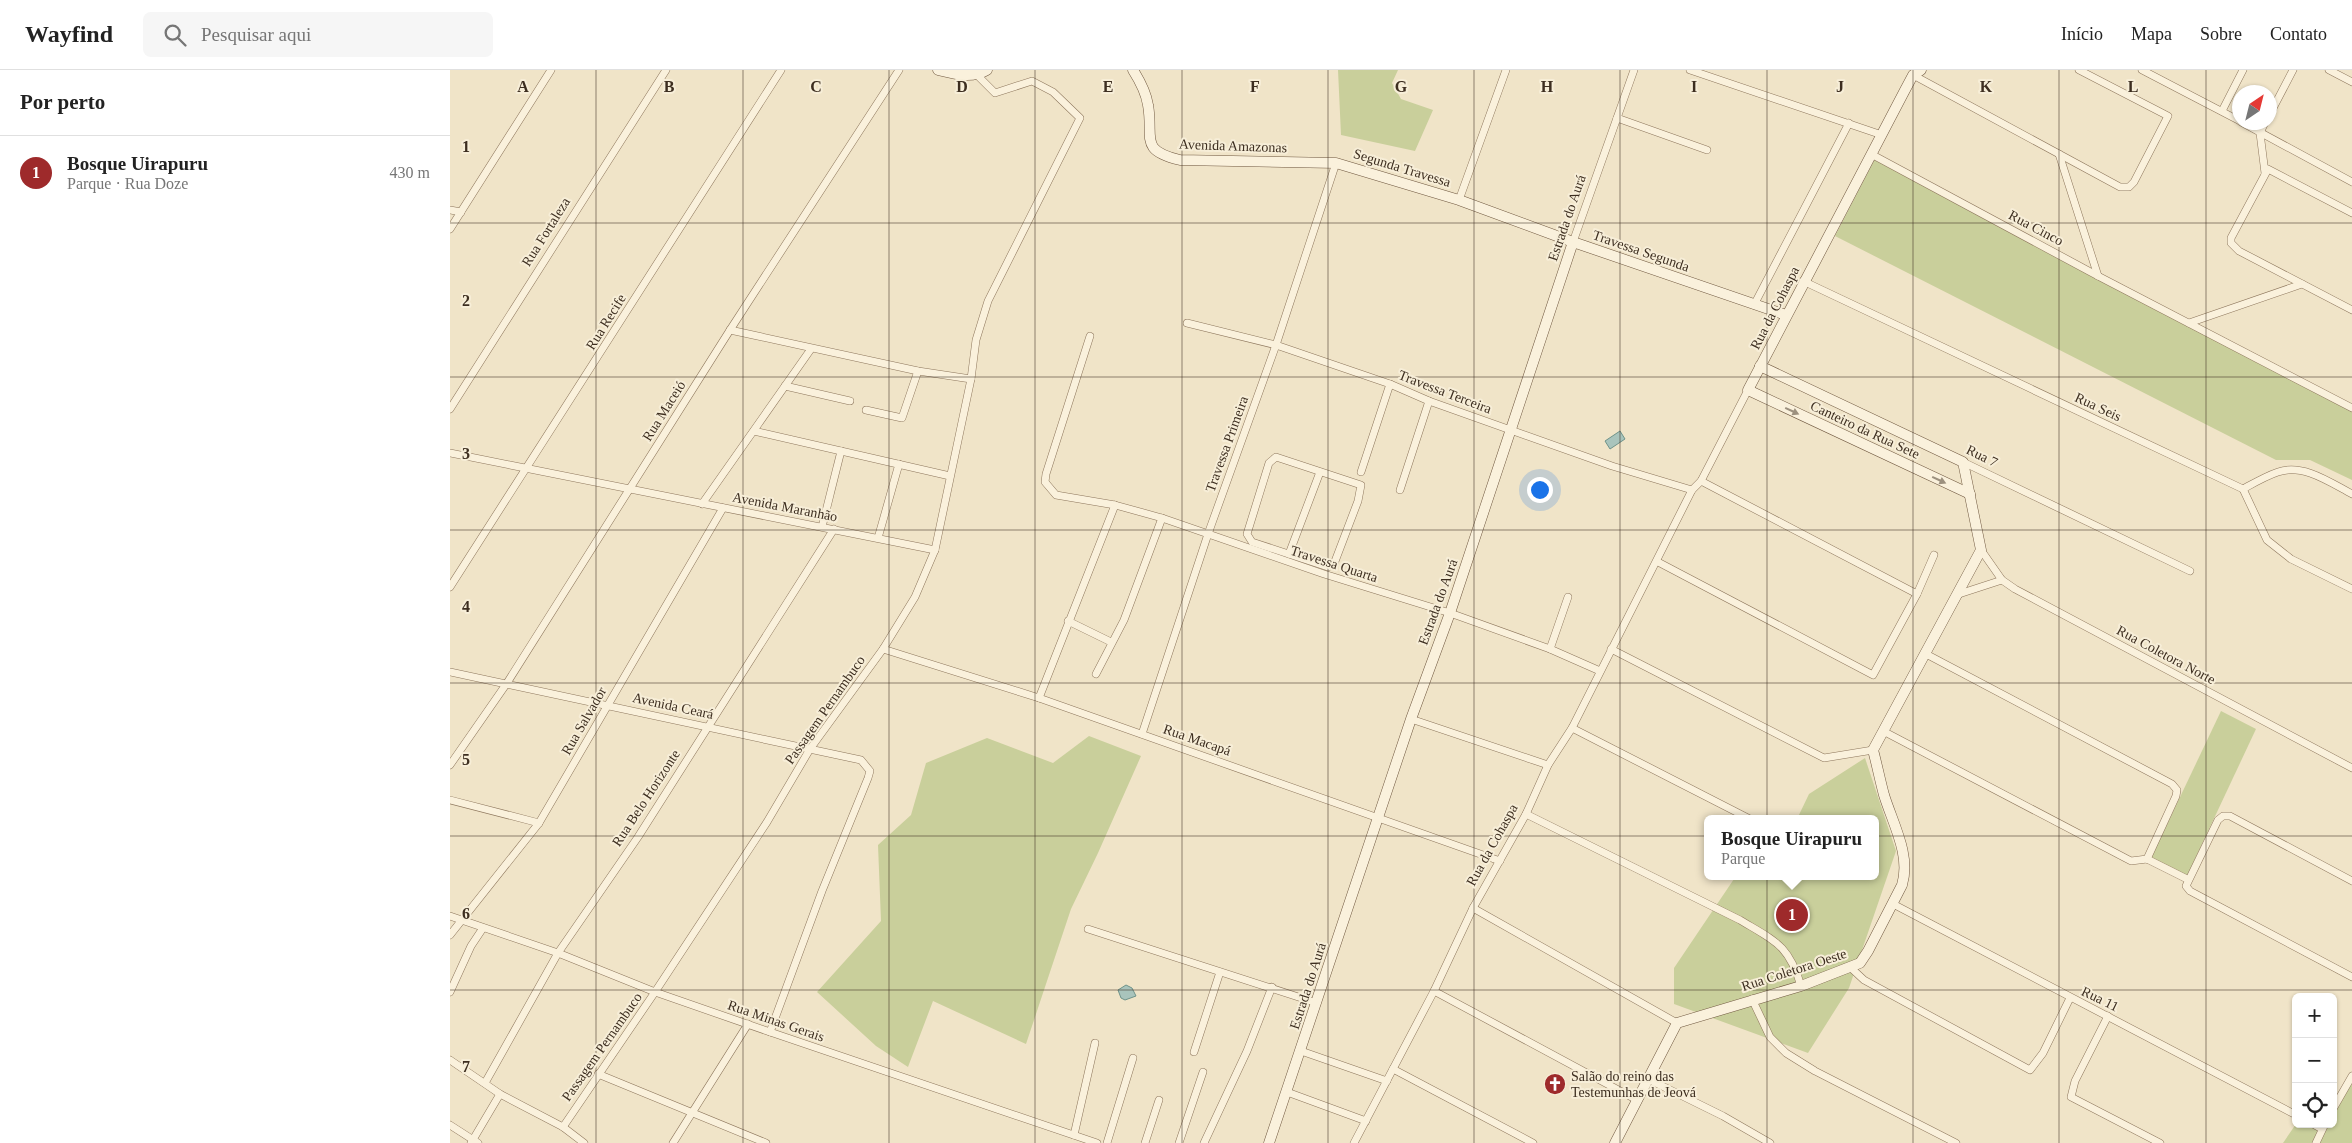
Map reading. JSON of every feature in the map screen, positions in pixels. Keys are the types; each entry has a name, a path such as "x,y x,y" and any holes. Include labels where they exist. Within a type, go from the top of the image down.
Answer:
{"street":[{"path":"450,229 550,70"},
{"name":"Rua Fortaleza","path":"450,410 666,70"},
{"name":"Rua Recife","path":"450,587 528,469 782,70"},
{"name":"Rua Maceió","path":"450,765 506,683 730,330 899,70"},
{"path":"938,70 954,74 982,73"},
{"name":"Avenida Amazonas","path":"1132,70 1141,83 1148,106 1150,140 1157,152 1165,156 1180,160 1336,163"},
{"path":"1459,200 1506,70"},
{"name":"Estrada do Aurá","path":"1269,1143 1411,719 1450,613 1573,242 1634,70"},
{"path":"1690,70 1882,134"},
{"path":"1917,73 2120,187 2128,186 2134,182 2168,116 2079,70"},
{"path":"2142,70 2232,117"},
{"path":"2222,111 2243,70"},
{"path":"2277,101 2293,70"},
{"path":"2329,70 2352,82"},
{"name":"Passagem Pernambuco","path":"563,1127 656,992 767,822 810,749 883,649 915,598 935,550 971,379 976,340 988,301 1080,118 1053,92 1032,81 994,92 982,73"},
{"name":"Rua da Cohaspa","path":"1354,1143 1434,991 1473,908 1526,814 1548,765 1572,728 1611,649 1658,562 1692,490 1701,482 1803,281 1917,73"},
{"path":"1617,118 1707,150"},
{"path":"1754,305 1848,123"},
{"path":"2255,130 2352,182"},
{"path":"2261,130 2260,133 2266,174"},
{"name":"Rua Cinco","path":"1871,154 2098,276 2352,408"},
{"path":"2059,154 2098,276"},
{"name":"Segunda Travessa","path":"1336,163 1459,200"},
{"name":"Travessa Primeira","path":"1142,734 1208,534 1276,345 1336,163"},
{"path":"2352,213 2268,168 2231,243 2239,251 2352,310"},
{"name":"Travessa Segunda","path":"1459,200 1573,242 1786,315"},
{"path":"450,210 461,212"},
{"name":"Rua Seis","path":"1803,281 2243,489"},
{"path":"2189,323 2302,284"},
{"name":"Travessa Terceira","path":"1187,323 1276,345 1390,384 1429,401 1612,466 1692,490"},
{"path":"730,330 918,371 971,379"},
{"name":"Travessa Quarta","path":"1090,336 1046,474 1045,482 1056,495 1115,505 1162,518 1324,574 1450,613 1550,650 1600,671"},
{"path":"702,504 812,349"},
{"name":"Rua 7","path":"1760,366 2190,571"},
{"path":"866,410 902,418 918,371"},
{"path":"1361,472 1390,384"},
{"path":"785,386 850,401"},
{"name":"Canteiro da Rua Sete","path":"1748,390 1970,494"},
{"path":"1400,490 1429,401"},
{"path":"754,432 950,476"},
{"path":"822,527 841,451"},
{"name":"Avenida Maranhão","path":"450,453 935,550"},
{"path":"1324,574 1328,567 1336,561 1358,501 1357,495 1361,485 1276,457 1270,463 1247,534 1252,542 1328,567"},
{"path":"1611,649 1824,758 1873,750 1959,594 1981,550 1963,462"},
{"path":"878,538 899,464"},
{"path":"2352,494 2304,471 2290,470 2279,472 2243,489 2267,540 2290,559 2352,589"},
{"path":"1289,554 1320,472"},
{"path":"1701,482 1917,594"},
{"path":"1039,698 1115,505"},
{"name":"Rua Salvador","path":"450,935 539,823 723,508"},
{"path":"1096,674 1124,620 1162,518"},
{"name":"Rua Belo Horizonte","path":"485,1083 558,953 638,836 834,529"},
{"name":"Rua Coletora Norte","path":"1981,550 2002,580 2023,594 2352,768"},
{"path":"1658,562 1873,675 1917,594 1934,555"},
{"path":"1959,594 2002,580"},
{"path":"1550,650 1568,597"},
{"path":"1068,621 1111,642"},
{"name":"Rua Macapá","path":"883,649 1039,698 1500,861"},
{"path":"1926,654 2172,784 2178,790 2147,859"},
{"name":"Avenida Ceará","path":"450,672 862,760 870,771 868,778 822,891 770,1032"},
{"path":"1411,719 1548,765"},
{"path":"1572,728 1742,815"},
{"path":"1883,731 2131,861 2147,859 2187,879"},
{"name":"Rua Coletora Oeste","path":"1677,1023 1752,999 1801,986 1860,963 1893,904 1906,874 1906,864 1873,750"},
{"path":"450,800 539,823"},
{"path":"1526,814 1740,920 1786,949 1795,965 1801,986"},
{"path":"2352,881 2230,816 2223,816 2218,820 2187,879 2186,886 2190,891 2352,978"},
{"name":"Rua 11","path":"1893,904 2292,1113"},
{"path":"1473,908 1677,1023 1615,1143"},
{"name":"Rua Minas Gerais","path":"450,916 558,953 656,992 770,1032 1097,1143"},
{"path":"450,992 472,946 484,928"},
{"path":"1088,929 1317,1003"},
{"path":"1850,967 1864,980 2030,1070 2043,1053 2070,998"},
{"path":"1194,1052 1220,972"},
{"path":"1204,1143 1247,1051 1272,988"},
{"path":"1434,991 1637,1100"},
{"path":"1752,999 1770,1036 1786,1053 1815,1071 1956,1143"},
{"path":"2108,1016 2075,1081 2071,1097 2160,1143"},
{"path":"673,1143 748,1024"},
{"path":"1074,1135 1095,1043"},
{"path":"1301,1051 1387,1081"},
{"path":"1108,1143 1133,1058"},
{"path":"450,1060 500,1094 563,1127 584,1143"},
{"path":"1393,1069 1533,1143"},
{"path":"1179,1143 1203,1072"},
{"path":"598,1074 766,1143"},
{"path":"2337,1102 2352,1076"},
{"path":"1648,1080 1723,1116 1770,1143"},
{"path":"1287,1092 1366,1121"},
{"path":"450,1126 474,1142 500,1094"},
{"path":"1145,1143 1159,1100"},
{"path":"2316,1143 2324,1128"}],"green space":[{"path":"1338,70 1398,70 1392,83 1401,99 1433,110 1415,151 1341,135"},
{"path":"1877,155 2352,411 2352,480 2310,460 2276,460 1835,236"},
{"path":"2221,711 2256,729 2187,876 2151,858"},
{"path":"1089,736 1141,756 1071,909 1026,1044 933,1001 908,1067 876,1046 817,992 881,921 878,845 911,815 926,763 987,738 1053,763"},
{"path":"1865,758 1896,851 1849,988 1808,1053 1674,1004 1674,968 1733,880 1879,880 1879,815 1799,815 1809,794"},
{"path":"2352,1084 2352,1143 2283,1143 2293,1128 2337,1128 2337,1100 2343,1097"}],"water":[{"path":"1620,431 1625,439 1610,449 1605,441"},
{"path":"1126,985 1132,988 1136,996 1125,1000 1121,998 1118,990"}],"place":[{"name":"Bosque Uirapuru","path":"1792,915"},
{"name":"Salão do reino das Testemunhas de Jeová","path":"1555,1084"}]}
